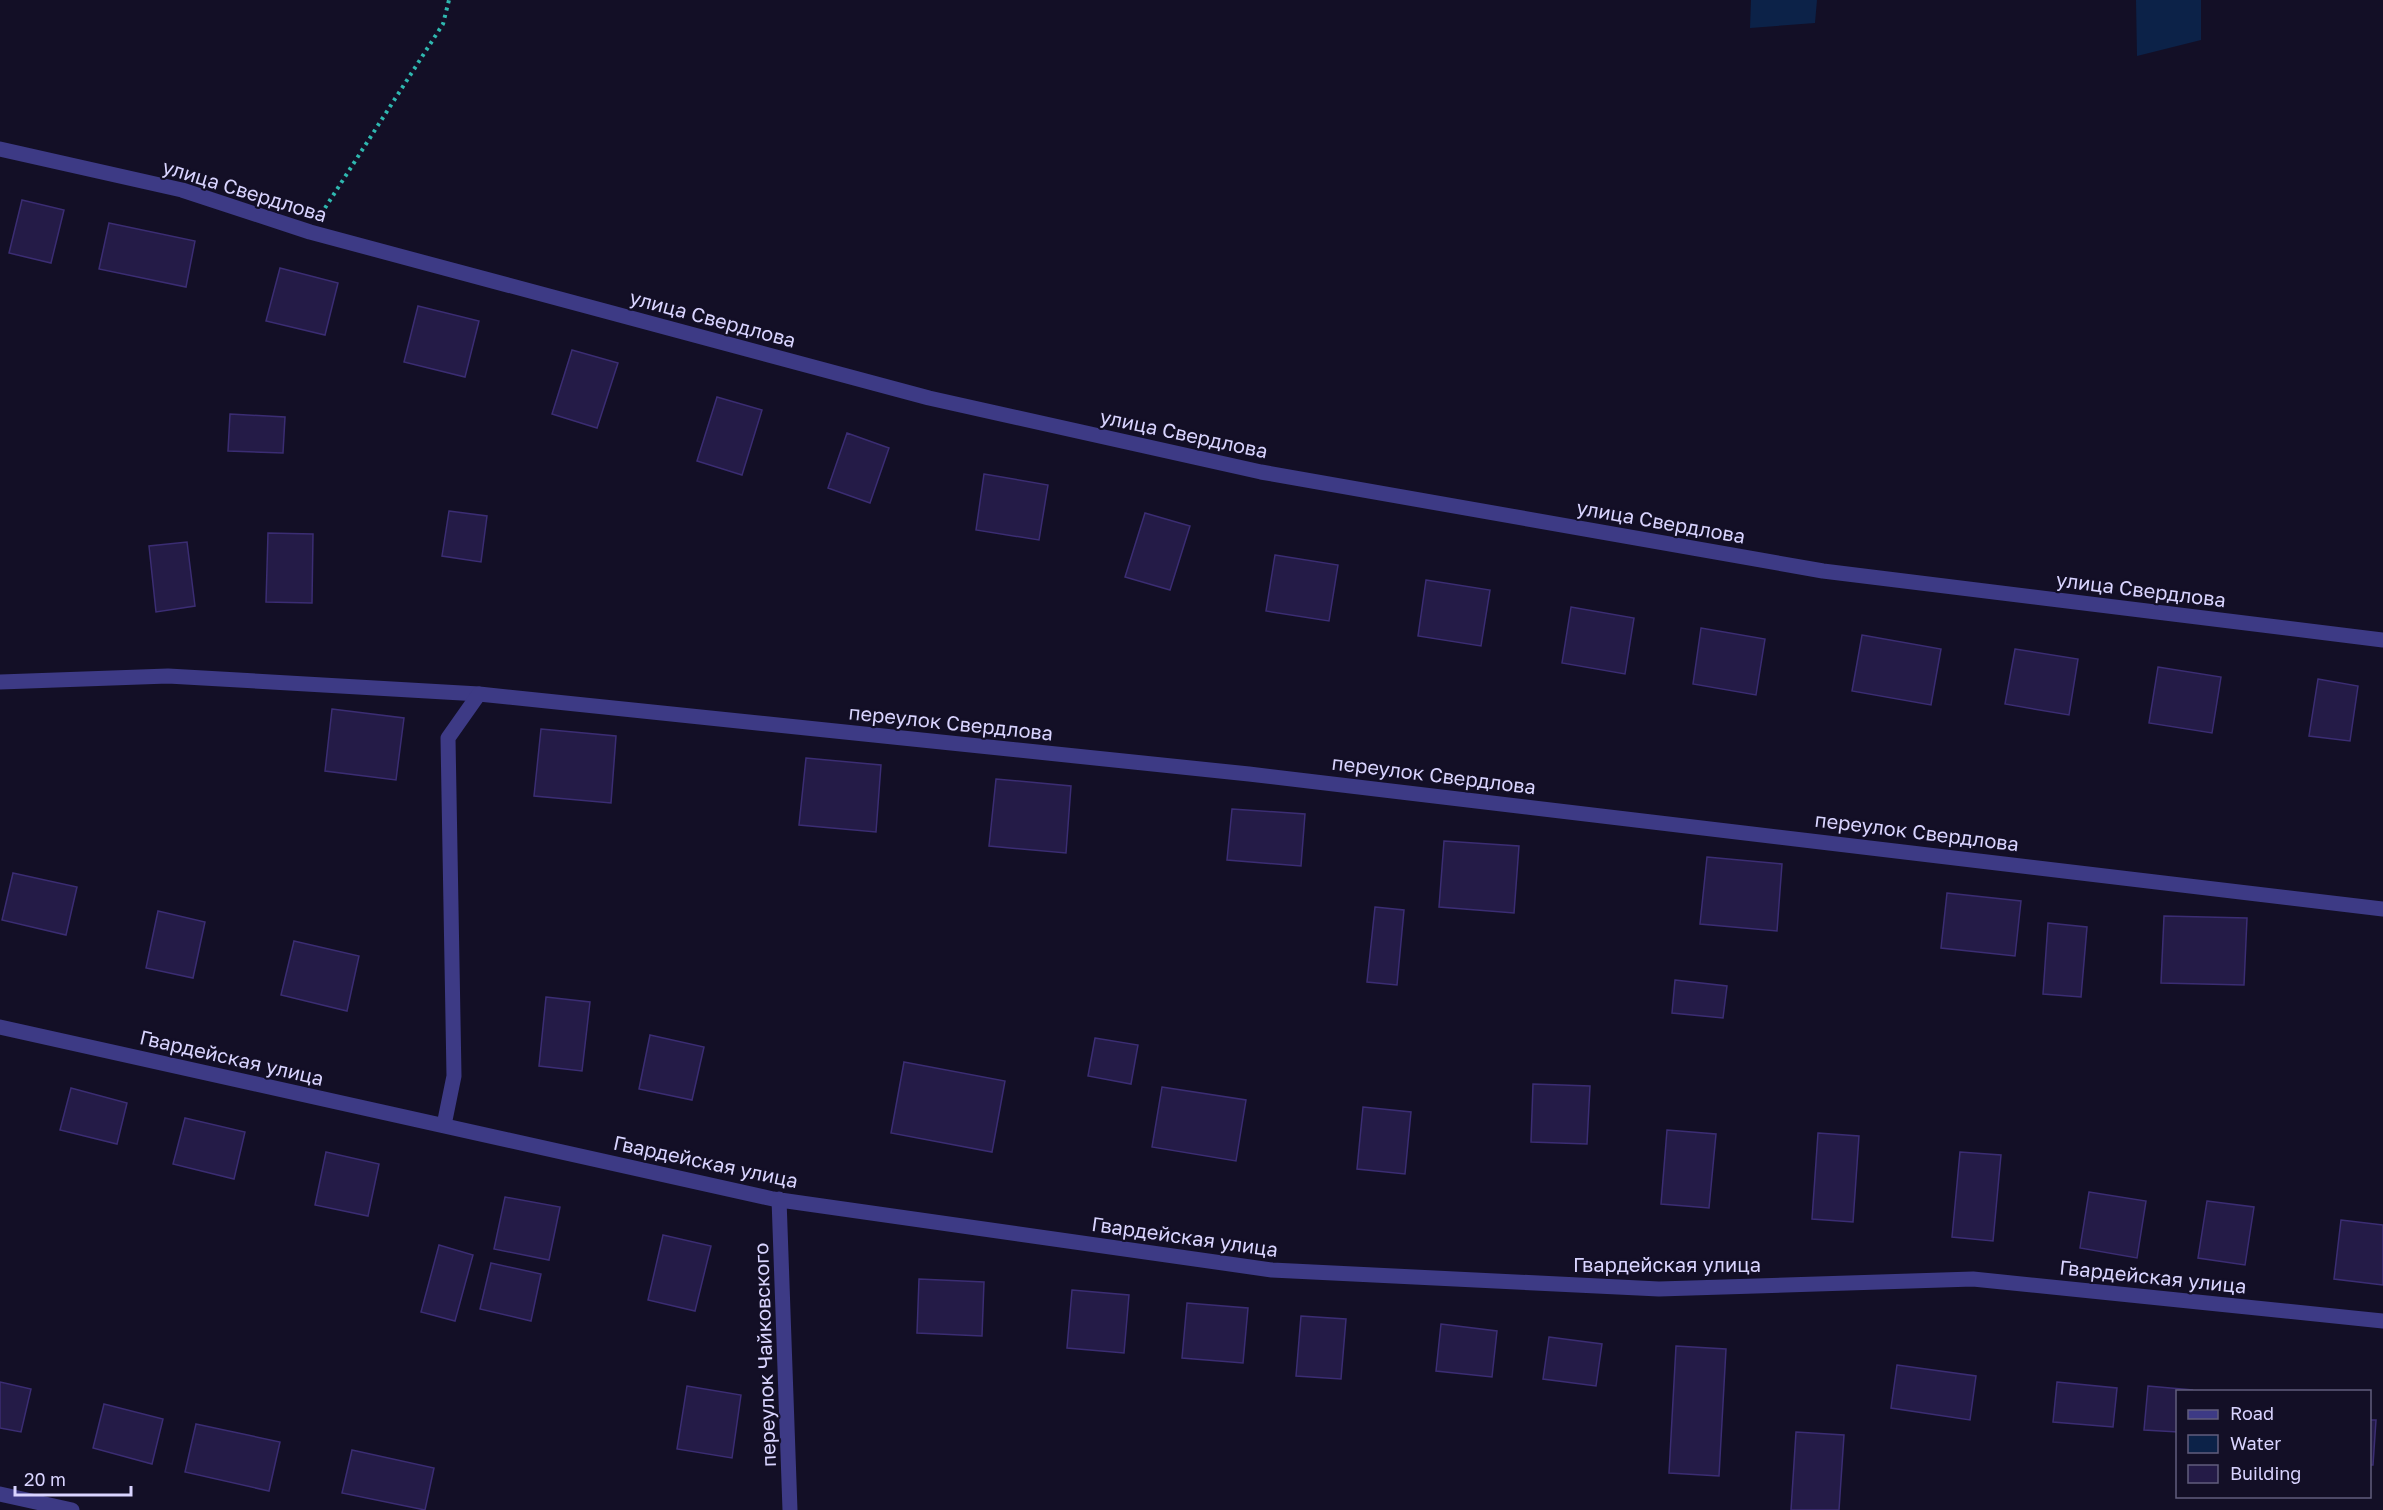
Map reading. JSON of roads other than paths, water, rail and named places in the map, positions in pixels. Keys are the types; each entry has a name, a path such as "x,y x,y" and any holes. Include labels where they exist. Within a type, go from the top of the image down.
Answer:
{"street":[{"name":"улица Свердлова","path":"0,149 182,190 310,232 928,398 1261,472 1823,571 2383,640"},
{"name":"переулок Свердлова","path":"0,682 168,676 479,694 1249,774 2383,909"},
{"path":"444,1125 454,1076 448,738 479,694"},
{"name":"Гвардейская улица","path":"0,1027 780,1199 1272,1270 1659,1289 1973,1279 2383,1321"},
{"name":"переулок Чайковского","path":"780,1199 790,1510"},
{"path":"0,1494 72,1510"}],"water":[{"path":"1751,0 1817,0 1815,23 1750,28"},
{"path":"2136,0 2201,0 2201,40 2137,56"}]}
